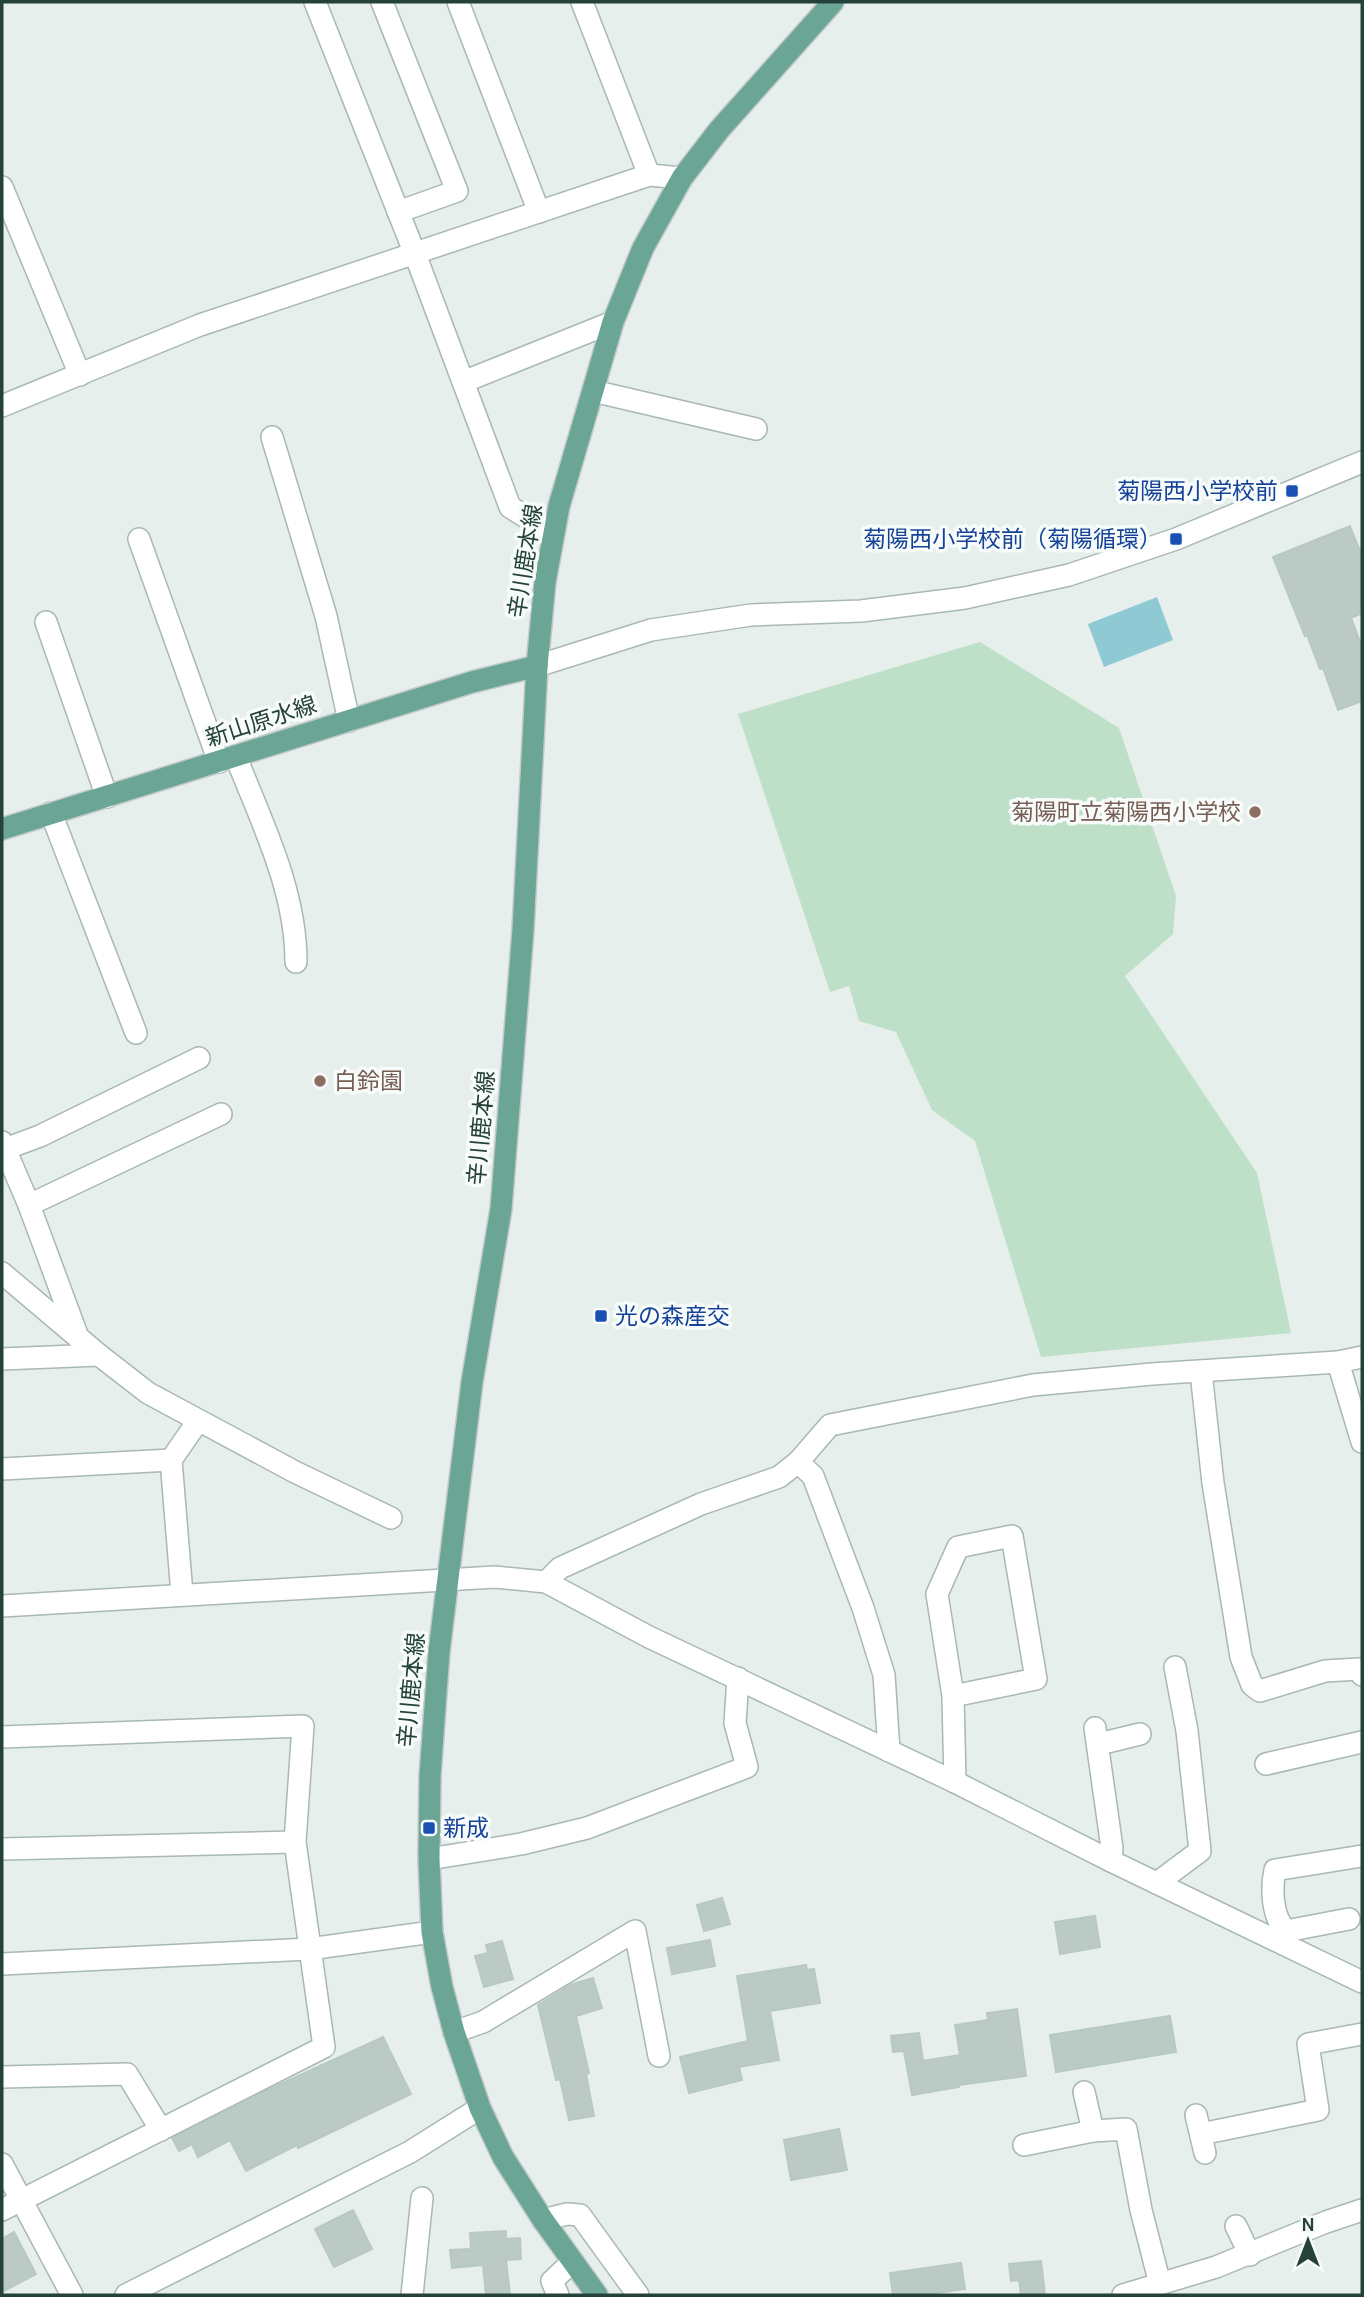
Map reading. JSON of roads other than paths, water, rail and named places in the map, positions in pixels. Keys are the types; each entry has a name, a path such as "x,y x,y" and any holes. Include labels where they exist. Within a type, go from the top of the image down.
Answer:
{"main road":[{"name":"辛川鹿本線","path":"597,2295 543,2220 503,2157 480,2108 442,1987 432,1932 429,1859 430,1776 439,1652 472,1381 501,1209 523,930 537,666 553,534 559,506 613,322 643,248 682,178 719,130 833,2"},
{"name":"新山原水線","path":"2,828 472,682 537,666"}],"street":[{"path":"315,2 415,254 510,508 553,534"},
{"path":"382,2 457,191 398,212"},
{"path":"458,2 539,212"},
{"path":"582,2 649,175"},
{"path":"2,406 200,325 649,175 682,178"},
{"path":"2,187 80,375"},
{"path":"463,382 613,322"},
{"path":"593,391 757,429"},
{"path":"272,437 326,616 349,721"},
{"path":"537,666 651,630 751,615 861,611 965,598 1069,575 1176,539 1362,462"},
{"path":"139,539 227,760 284,881 296,934 296,962"},
{"path":"46,622 107,797"},
{"path":"51,813 136,1033"},
{"path":"76,1334 29,1205 3,1145 40,1136 200,1058"},
{"path":"29,1205 221,1114"},
{"path":"2,1273 148,1393 296,1472 391,1518"},
{"path":"2,1359 99,1355"},
{"path":"546,1582 560,1568 701,1504 779,1477 798,1462 830,1425 1033,1384 1338,1362 1362,1357"},
{"path":"1338,1362 1362,1442"},
{"path":"1200,1372 1213,1483 1241,1657 1252,1685 1260,1691 1325,1671 1359,1669 1362,1675"},
{"path":"182,1594 171,1460 198,1421"},
{"path":"2,1469 171,1460"},
{"path":"798,1462 813,1476 863,1608 884,1675 890,1751"},
{"path":"953,1696 1036,1679 1012,1536 958,1547 937,1594 953,1696 955,1782"},
{"path":"2,1606 495,1577 546,1582 649,1637 955,1782 1111,1861 1362,1982"},
{"path":"1157,1883 1200,1851 1190,1754 1175,1667"},
{"path":"429,1859 521,1844 587,1828 747,1767 735,1723 738,1678"},
{"path":"2,1737 303,1726 295,1842 324,2047 2,2210"},
{"path":"1111,1861 1112,1848 1097,1736 1140,1734"},
{"path":"1266,1764 1362,1742"},
{"path":"2,1849 295,1842"},
{"path":"1349,1919 1286,1931 1278,1924 1271,1885 1275,1870 1362,1856"},
{"path":"454,2032 483,2022 635,1931 659,2056"},
{"path":"2,1964 309,1949 432,1932"},
{"path":"1200,2134 1318,2109 1308,2045 1362,2034"},
{"path":"2,2077 127,2074 161,2130"},
{"path":"1084,2092 1093,2131"},
{"path":"126,2295 410,2152 480,2108"},
{"path":"1024,2145 1093,2131 1126,2129 1160,2284"},
{"path":"2,2164 72,2295"},
{"path":"412,2295 422,2198"},
{"path":"1123,2295 1250,2255 1326,2222 1362,2210"},
{"path":"543,2220 567,2214 580,2215 638,2295"},
{"path":"1236,2226 1250,2255"},
{"path":"558,2295 552,2281 572,2262"}],"water":[{"path":"1157,597 1173,640 1104,667 1088,624"}],"place":[{"name":"菊陽西小学校前","path":"1292,491"},
{"name":"菊陽西小学校前（菊陽循環）","path":"1176,539"},
{"name":"菊陽町立菊陽西小学校","path":"1255,812"},
{"name":"白鈴園","path":"320,1081"},
{"name":"光の森産交","path":"601,1316"},
{"name":"新成","path":"429,1828"}]}
